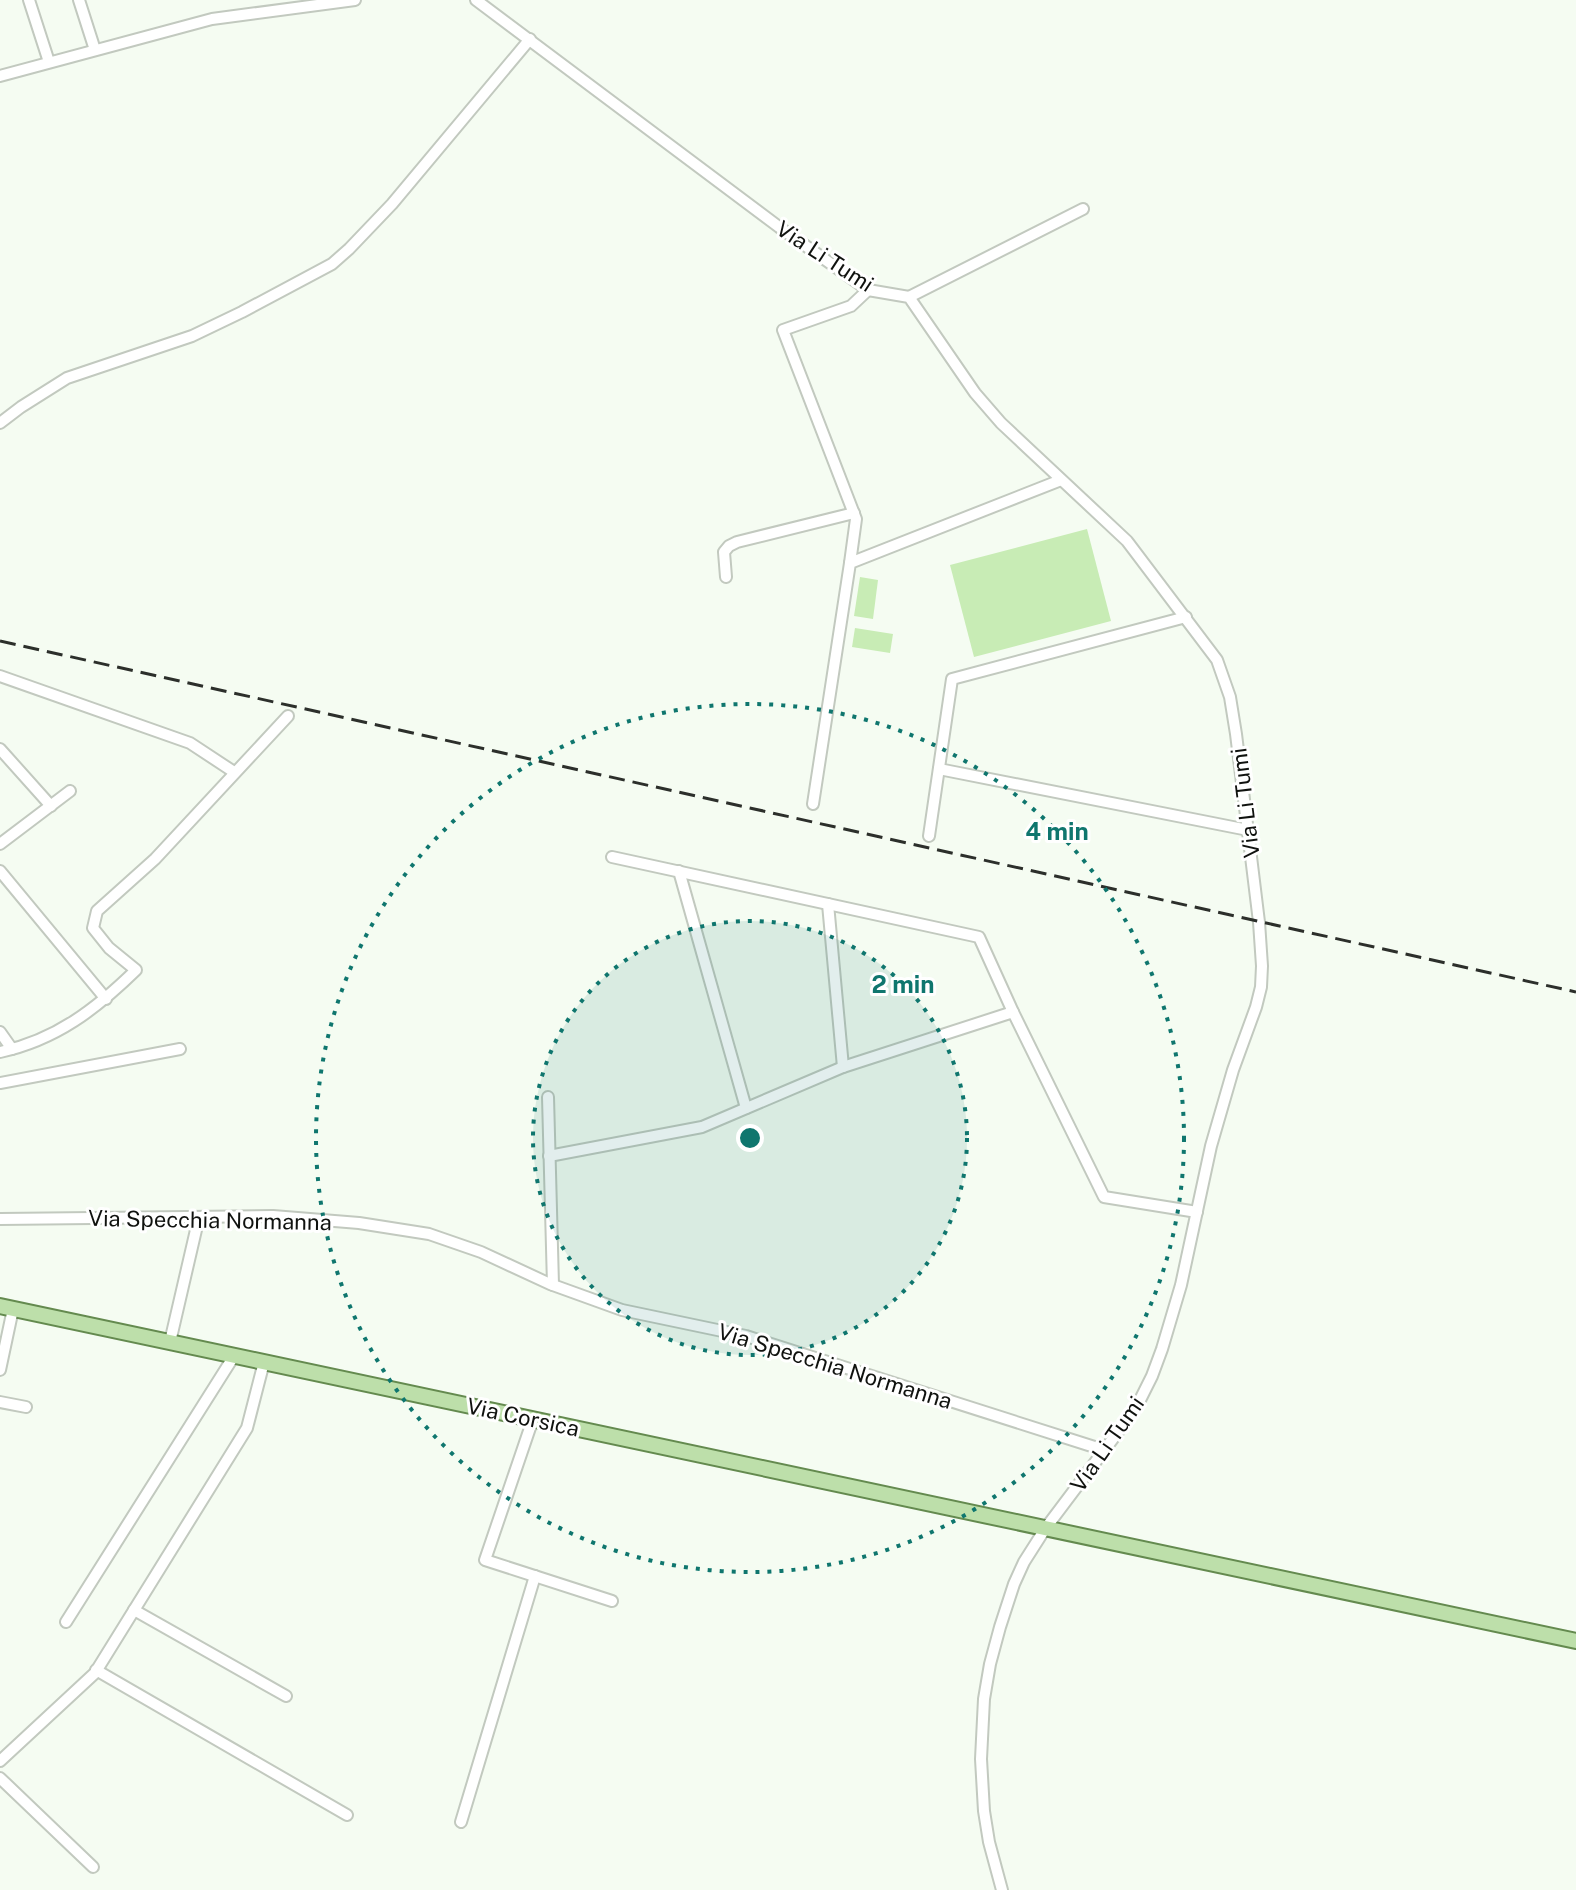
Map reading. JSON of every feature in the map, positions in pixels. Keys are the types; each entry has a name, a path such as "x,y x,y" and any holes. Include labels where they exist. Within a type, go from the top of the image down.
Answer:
{"main road":[{"name":"Via Corsica","path":"7,1307 1576,1641"}],"street":[{"path":"29,0 49,62"},
{"path":"79,0 95,50"},
{"path":"0,76 212,19 355,0"},
{"name":"Via Li Tumi","path":"476,0 868,290 909,297 975,393 1001,423 1127,541 1217,660 1230,697 1259,922 1261,987 1211,1146 1181,1285 1152,1376 1136,1408 1045,1529 1024,1562 997,1639 984,1699 981,1759 984,1811 1002,1890"},
{"path":"0,423 67,378 192,336 332,264 392,204 530,39"},
{"path":"909,297 1083,209"},
{"path":"813,804 856,519 783,330 851,306 868,290"},
{"path":"850,563 1061,480"},
{"path":"726,577 724,552 737,542 854,513"},
{"path":"929,836 952,679 1186,617"},
{"path":"0,676 190,743 234,772"},
{"path":"0,1052 59,1032 106,999 136,970 109,948 93,928 97,911 155,859 288,716"},
{"path":"0,749 51,806"},
{"path":"939,769 1248,830"},
{"path":"0,844 70,791"},
{"path":"612,857 979,937 1104,1197 1197,1212"},
{"path":"0,871 106,999"},
{"path":"679,871 746,1108"},
{"path":"828,904 843,1067"},
{"path":"549,1156 702,1127 843,1067 1013,1012"},
{"path":"0,1032 12,1049"},
{"path":"0,1083 180,1049"},
{"path":"548,1097 553,1285"},
{"name":"Via Specchia Normanna","path":"0,1219 273,1216 359,1223 429,1234 622,1310 746,1336 1104,1450"},
{"path":"170,1342 199,1217"},
{"path":"0,1370 7,1307"},
{"path":"66,1622 234,1356"},
{"path":"0,1761 96,1670 247,1428 264,1362"},
{"path":"0,1402 26,1407"},
{"path":"533,1419 485,1560 612,1601"},
{"path":"461,1822 535,1576"},
{"path":"134,1610 286,1696"},
{"path":"96,1670 347,1815"},
{"path":"0,1778 93,1867"}],"green space":[{"path":"1087,529 1111,621 974,657 950,565"},
{"path":"860,577 878,580 873,619 854,616"},
{"path":"855,628 893,634 890,653 852,647"}],"railway":[{"path":"0,641 1576,992"}]}
